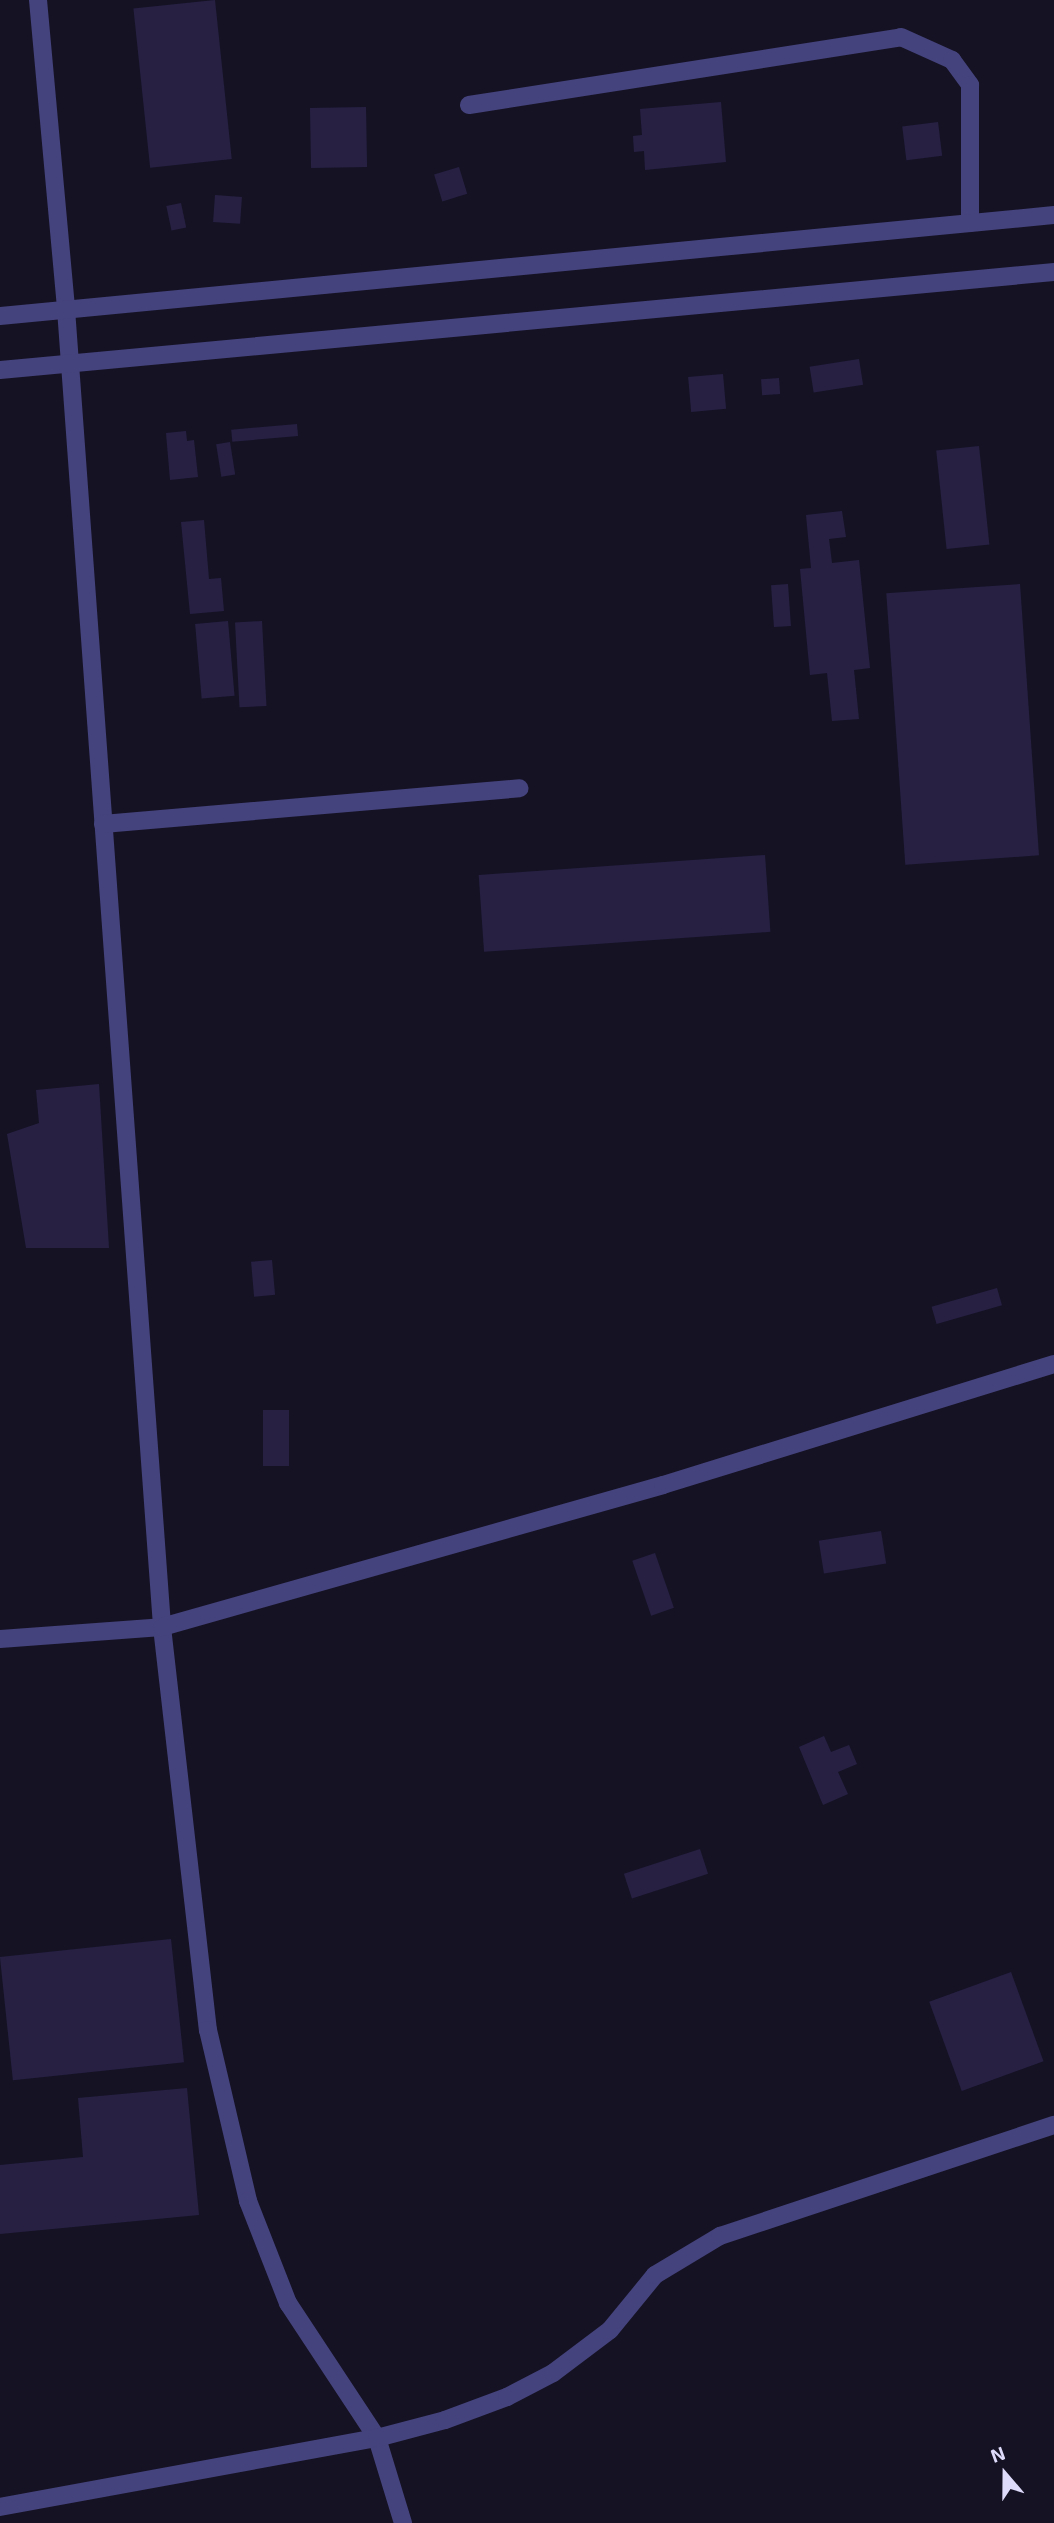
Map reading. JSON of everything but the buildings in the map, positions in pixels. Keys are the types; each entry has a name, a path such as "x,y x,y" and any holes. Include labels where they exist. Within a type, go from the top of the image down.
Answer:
{"street":[{"path":"38,0 66,309 162,1627 208,2030 248,2201 288,2303 377,2438 403,2523"},
{"path":"469,106 901,37 952,60 970,85 970,223"},
{"path":"0,316 1054,215"},
{"path":"0,370 1054,272"},
{"path":"103,824 519,788"},
{"path":"0,1639 162,1627 663,1485 1054,1364"},
{"path":"0,2507 377,2438 470,2411 552,2373 610,2330 655,2275 720,2236 1054,2125"}]}
